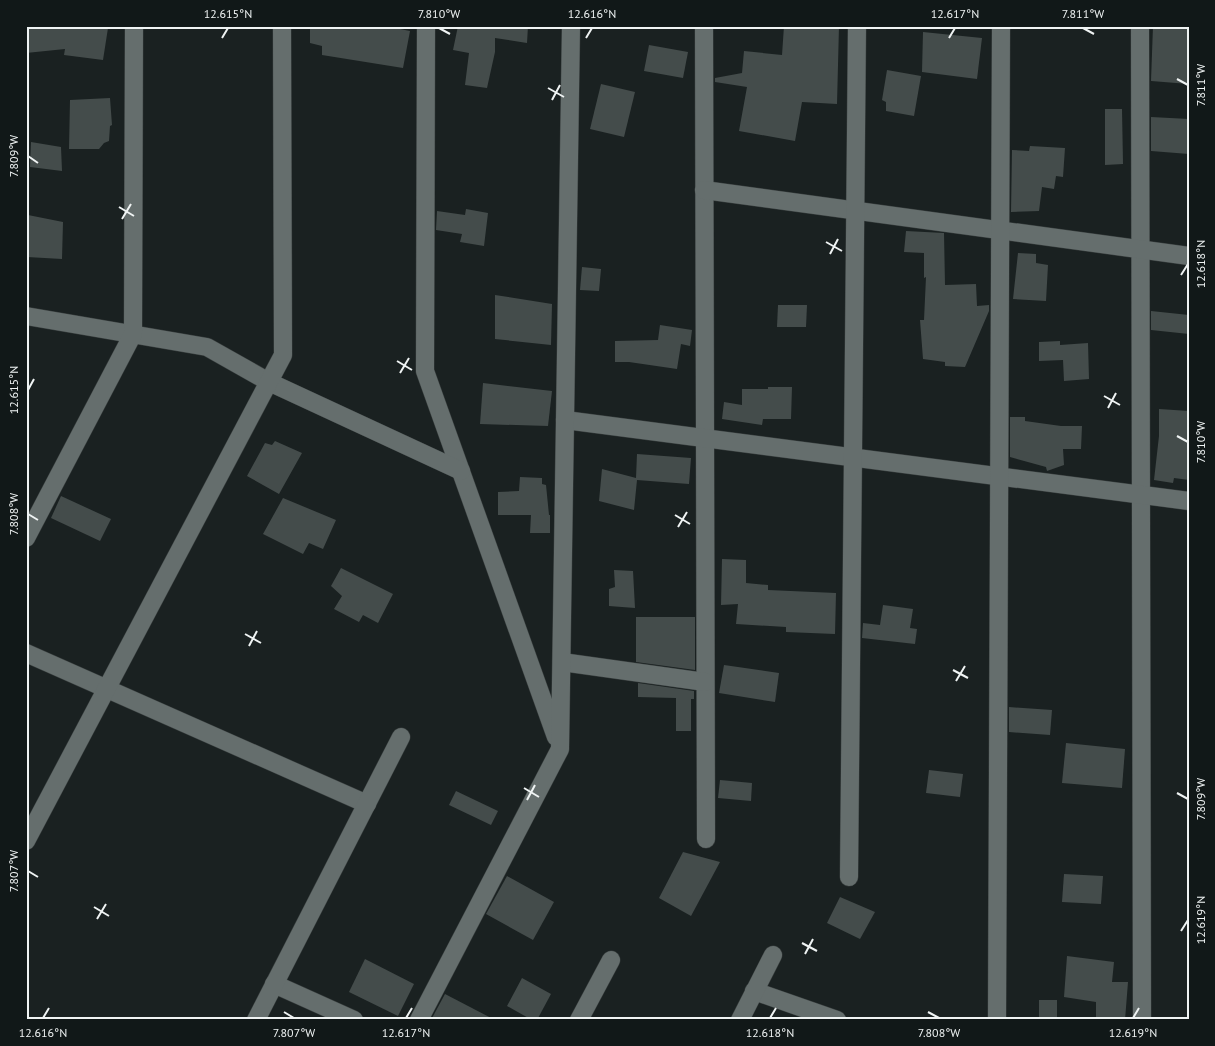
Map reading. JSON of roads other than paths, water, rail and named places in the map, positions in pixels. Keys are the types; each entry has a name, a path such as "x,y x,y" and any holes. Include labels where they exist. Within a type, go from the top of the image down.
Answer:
{"street":[{"path":"26,538 133,334 134,26"},
{"path":"26,841 283,355 282,26"},
{"path":"426,26 425,371 560,749"},
{"path":"419,1020 560,749 571,26"},
{"path":"704,26 706,839"},
{"path":"848,877 857,26"},
{"path":"997,1020 1001,26"},
{"path":"1140,26 1142,1020"},
{"path":"704,190 1189,256"},
{"path":"26,316 207,347 269,382 461,471"},
{"path":"565,420 1189,501"},
{"path":"26,653 367,804"},
{"path":"562,662 706,682"},
{"path":"256,1020 401,737"},
{"path":"740,1020 773,955"},
{"path":"579,1020 611,960"},
{"path":"274,984 354,1020"},
{"path":"754,991 837,1020"}]}
